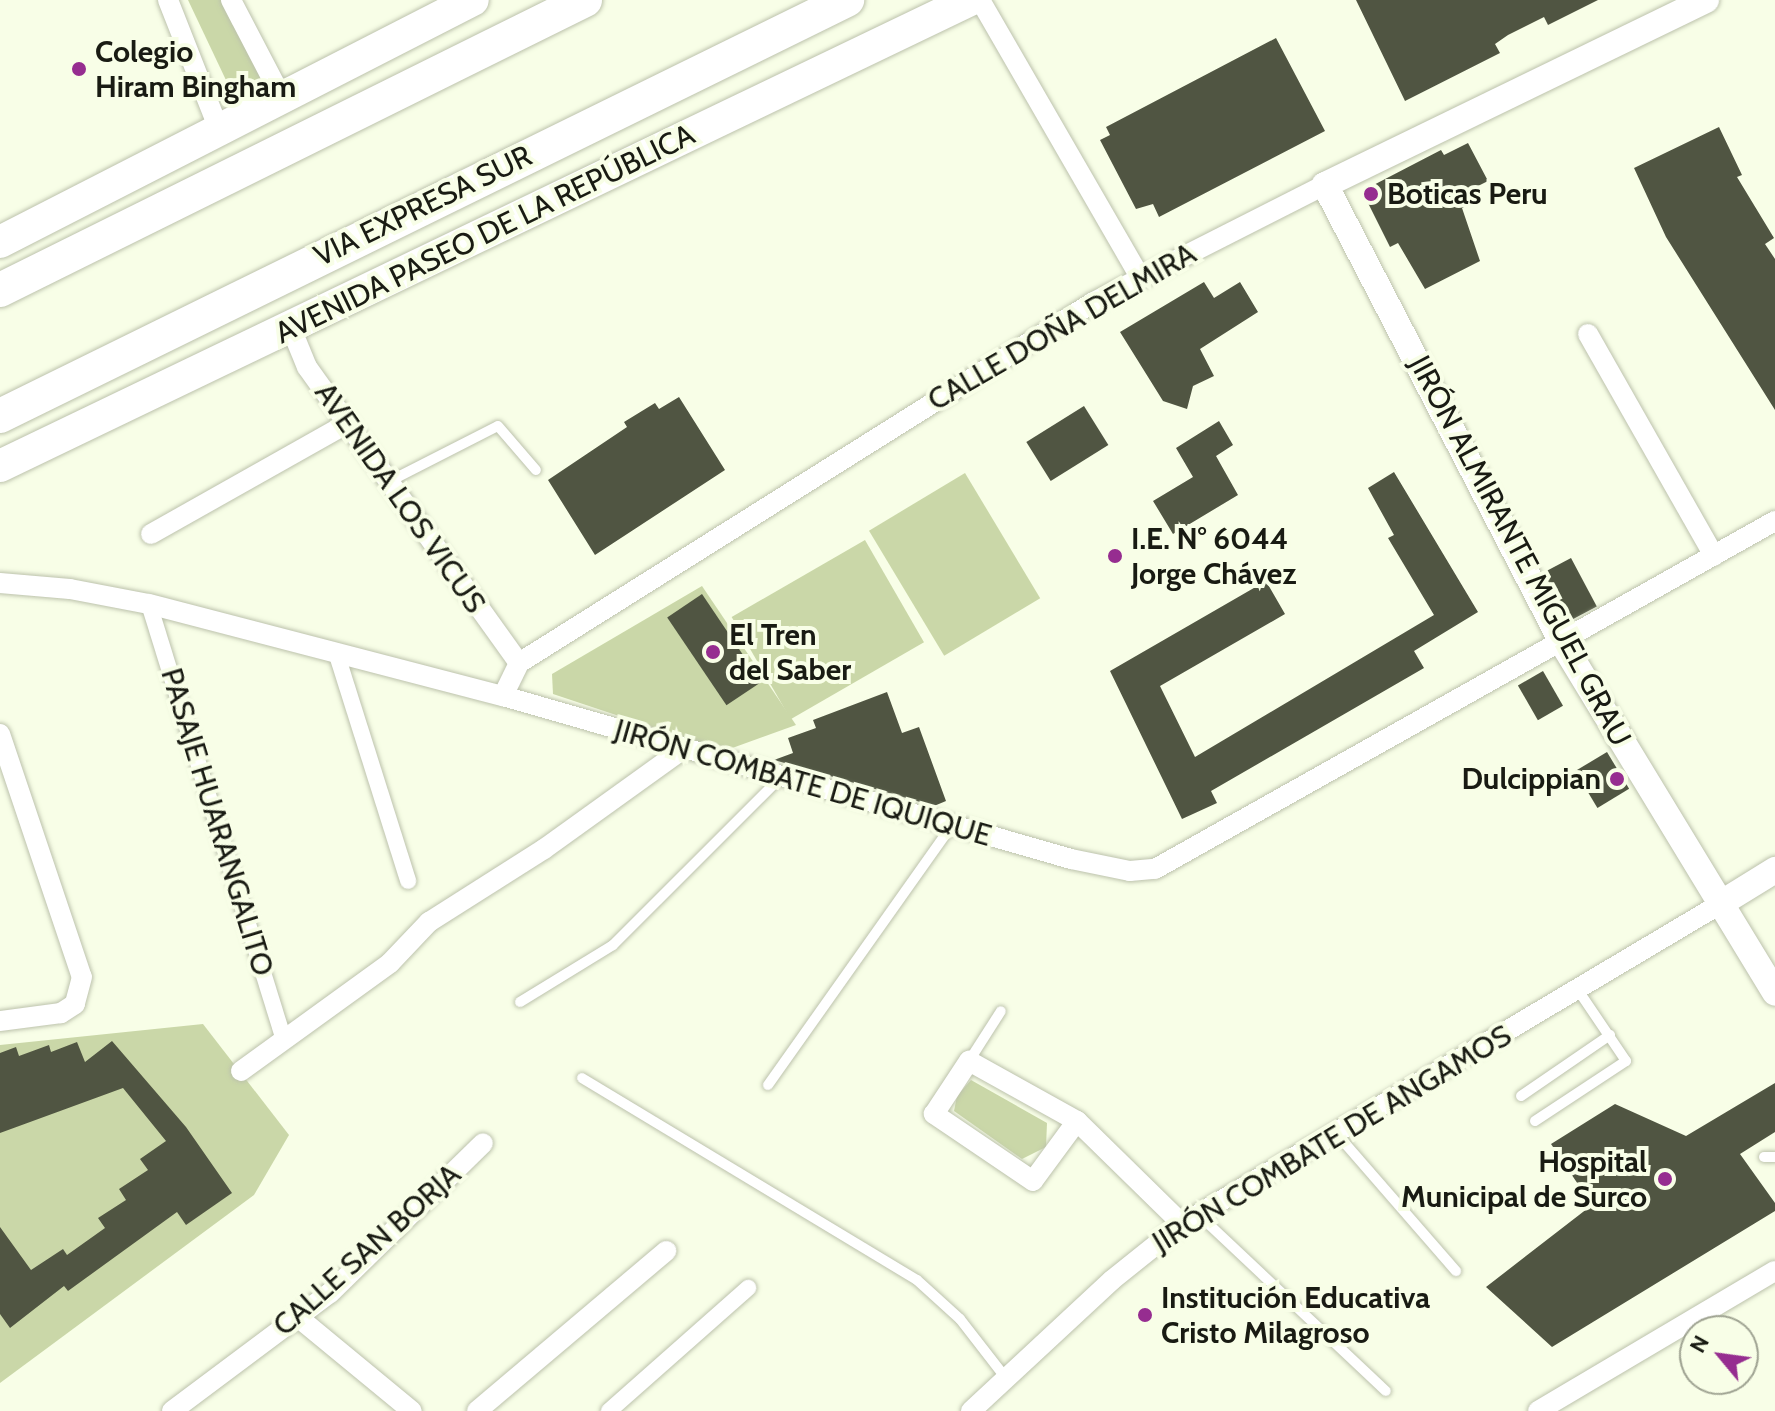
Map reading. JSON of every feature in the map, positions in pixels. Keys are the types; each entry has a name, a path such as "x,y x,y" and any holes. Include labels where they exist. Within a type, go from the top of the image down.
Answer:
{"highway":[{"path":"0,290 585,0"},
{"name":"VIA EXPRESA SUR","path":"0,416 847,0"},
{"path":"0,429 51,393"}],"main road":[{"path":"0,242 283,100 473,0"},
{"name":"AVENIDA PASEO DE LA REPÚBLICA","path":"0,466 970,0"}],"street":[{"path":"168,0 220,132"},
{"path":"231,0 283,100"},
{"path":"980,0 1139,275"},
{"name":"CALLE DOÑA DELMIRA","path":"519,663 1139,275 1706,0"},
{"name":"JIRÓN ALMIRANTE MIGUEL GRAU","path":"1325,185 1563,644 1775,993"},
{"name":"AVENIDA LOS VICUS","path":"291,328 307,367 519,663"},
{"path":"1588,334 1714,556"},
{"path":"151,534 346,424"},
{"name":"JIRÓN COMBATE DE IQUIQUE","path":"0,583 70,589 149,604 503,696 1079,862 1130,871 1155,869 1563,644 1775,521"},
{"name":"PASAJE HUARANGALITO","path":"149,604 284,1039"},
{"path":"336,652 408,881"},
{"path":"503,696 519,663"},
{"path":"0,734 82,977 75,1004 61,1013 0,1021"},
{"path":"241,1071 390,963 429,922 544,849 683,749"},
{"path":"1720,904 1775,870"},
{"name":"JIRÓN COMBATE DE ANGAMOS","path":"971,1411 1005,1377 1190,1219 1720,904"},
{"path":"1077,1121 1033,1181 934,1114 969,1061 1077,1121 1190,1219"},
{"name":"CALLE SAN BORJA","path":"172,1411 299,1318 483,1143"},
{"path":"477,1411 666,1251"},
{"path":"1538,1411 1775,1271"},
{"path":"609,1411 748,1288"},
{"path":"299,1318 412,1411"}],"lane":[{"path":"388,482 498,426 536,470"},
{"path":"520,1002 613,945 781,777"},
{"path":"768,1085 952,825"},
{"path":"1535,1121 1623,1066 1625,1055 1578,990"},
{"path":"969,1061 1001,1011"},
{"path":"1521,1096 1610,1035"},
{"path":"582,1078 917,1280 960,1319 1005,1377"},
{"path":"1336,1133 1456,1271"},
{"path":"1190,1219 1386,1391"}],"green space":[{"path":"188,0 223,0 265,80 234,97"},
{"path":"965,473 1040,598 944,656 869,531"},
{"path":"865,540 924,642 791,719 732,617"},
{"path":"702,586 796,725 724,751 553,694 552,674"},
{"path":"203,1024 289,1135 254,1195 0,1383 0,1045"},
{"path":"971,1080 1047,1123 1046,1147 1022,1159 954,1111 957,1096"}],"building":[{"path":"1356,0 1598,0 1548,25 1544,17 1508,35 1495,44 1500,53 1405,101"},
{"path":"1276,38 1325,131 1159,217 1153,204 1136,209 1100,140 1110,135 1106,127"},
{"path":"1719,127 1742,175 1737,177 1774,238 1765,244 1775,259 1775,410 1666,237 1634,168"},
{"path":"1468,143 1488,181 1474,188 1480,199 1462,208 1480,261 1425,289 1398,243 1390,247 1362,191 1441,150 1444,155"},
{"path":"1204,282 1214,298 1240,282 1258,312 1200,349 1214,376 1193,386 1187,409 1163,401 1120,332"},
{"path":"679,397 725,470 595,555 548,480 627,427 624,422 655,403 659,409"},
{"path":"1084,406 1108,445 1051,481 1026,442"},
{"path":"1219,421 1233,445 1216,456 1238,495 1173,534 1153,501 1193,477 1176,448"},
{"path":"1394,472 1478,612 1414,651 1424,668 1211,791 1217,803 1182,819 1110,671 1266,581 1285,614 1160,686 1195,757 1434,615 1388,538 1394,535 1368,488"},
{"path":"1571,558 1597,607 1569,621 1544,573"},
{"path":"702,594 761,682 726,705 667,617"},
{"path":"1543,671 1563,706 1538,720 1518,686"},
{"path":"887,692 902,733 919,727 946,801 934,806 774,760 793,753 788,738 816,728 813,720"},
{"path":"1607,752 1629,789 1597,808 1575,771"},
{"path":"112,1041 186,1127 232,1193 186,1225 177,1212 68,1291 64,1286 10,1328 0,1314 0,1227 31,1270 63,1249 67,1255 105,1228 98,1218 126,1200 119,1189 148,1170 140,1159 166,1141 123,1088 0,1133 0,1053 16,1047 19,1056 49,1045 51,1052 77,1042 85,1062"},
{"path":"1775,1083 1775,1132 1740,1154 1775,1203 1775,1211 1552,1347 1486,1287 1592,1205 1551,1144 1615,1104 1686,1136"}],"place":[{"name":"Colegio Hiram Bingham","path":"79,69"},
{"name":"Boticas Peru","path":"1371,194"},
{"name":"I.E. N° 6044 Jorge Chávez","path":"1115,556"},
{"name":"El Tren del Saber","path":"713,652"},
{"name":"Dulcippian","path":"1617,779"},
{"name":"Hospital Municipal de Surco","path":"1665,1179"},
{"name":"Institución Educativa Cristo Milagroso","path":"1145,1315"}]}
